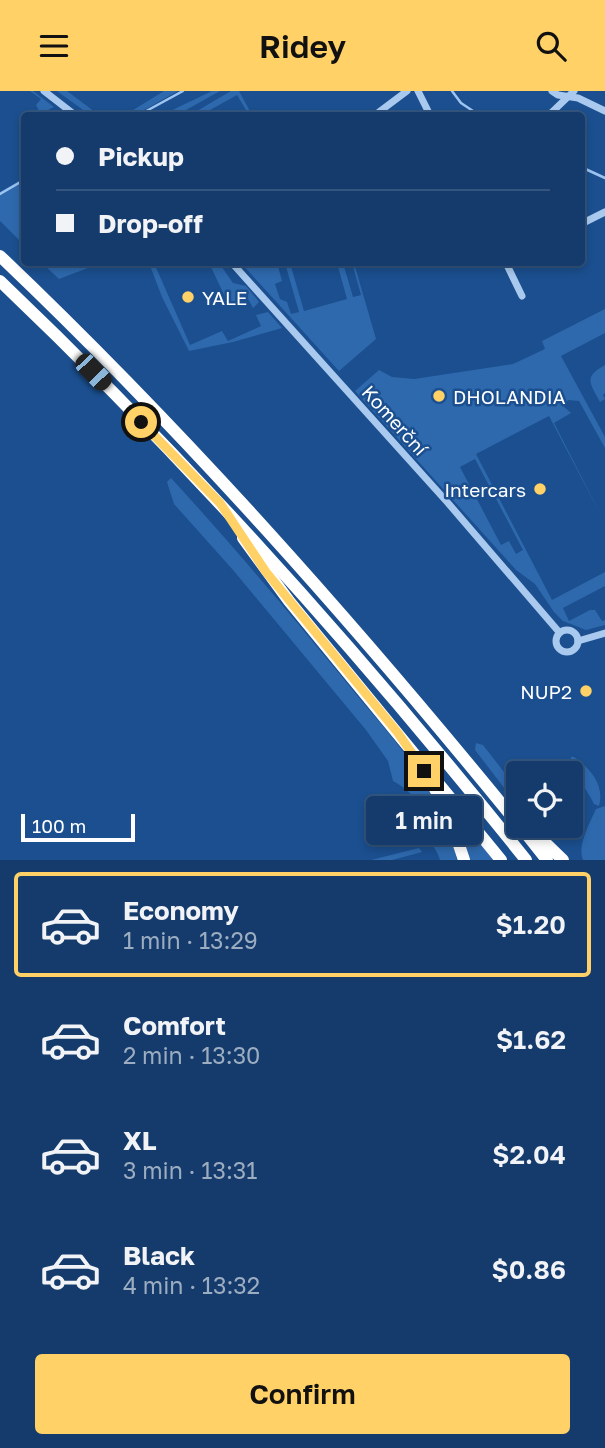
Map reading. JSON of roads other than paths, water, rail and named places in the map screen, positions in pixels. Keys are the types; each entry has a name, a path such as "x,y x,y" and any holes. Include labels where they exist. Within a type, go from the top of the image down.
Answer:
{"highway":[{"path":"0,256 149,403 302,567 506,809"},
{"path":"0,281 220,503 418,727 526,860"},
{"path":"220,503 266,572 501,860"},
{"path":"412,752 441,799 464,860"},
{"path":"498,799 506,806"},
{"path":"529,838 547,860"},
{"path":"540,838 564,860"}],"street":[{"path":"44,91 71,112"},
{"path":"379,112 407,91"},
{"path":"418,91 428,112"},
{"path":"552,91 558,95 578,98 605,111"},
{"path":"552,112 574,91"},
{"path":"585,222 605,212"},
{"name":"Komerční","path":"235,266 440,494 559,632"},
{"path":"507,266 522,296"},
{"name":"Komerční","path":"559,632 570,630 576,634 578,641"},
{"name":"Komerční","path":"559,632 555,644 562,652 573,650 578,641 605,633"}],"waterway":[{"path":"144,112 183,91"},
{"path":"452,91 461,103 474,112"},
{"path":"585,169 605,178"},
{"path":"0,194 21,182"}],"place":[{"name":"YALE","path":"188,297"},
{"name":"DHOLANDIA","path":"439,396"},
{"name":"Intercars","path":"540,489"},
{"name":"NUP2","path":"586,691"}]}
